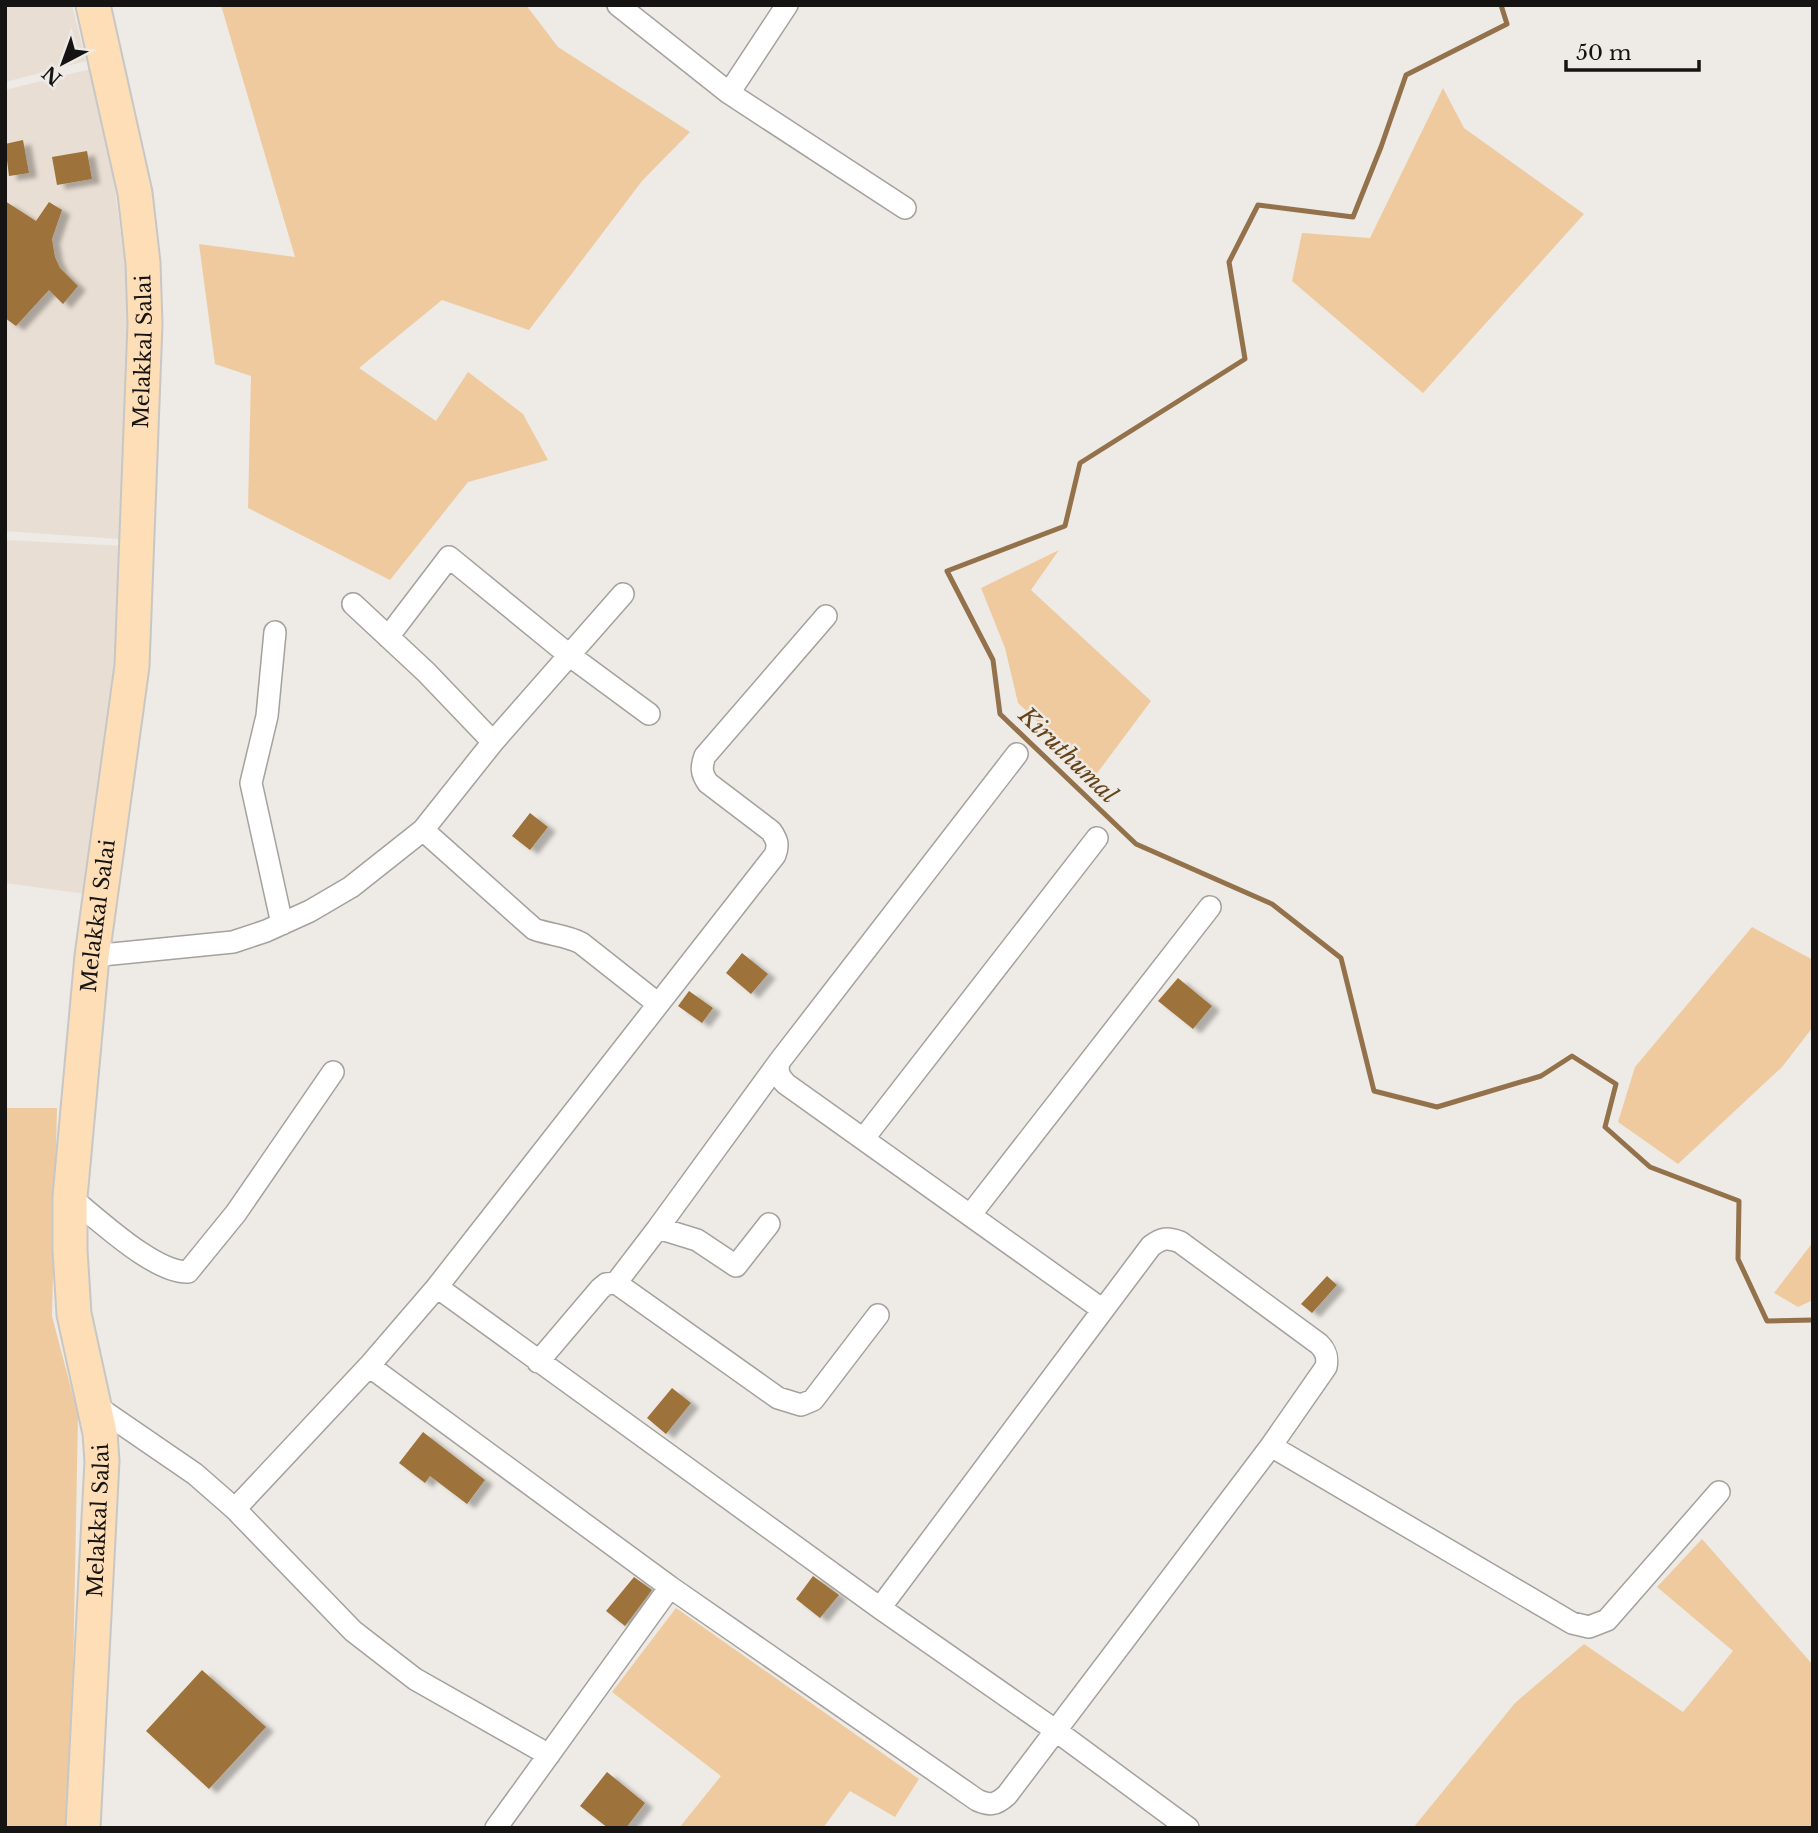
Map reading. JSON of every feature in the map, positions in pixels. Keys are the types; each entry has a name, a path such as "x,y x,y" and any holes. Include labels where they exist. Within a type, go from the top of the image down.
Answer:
{"main road":[{"name":"Melakkal Salai","path":"83,1828 102,1461 100,1433 74,1314 69,1250 70,1198 92,956 132,666 145,324 143,262 135,193 93,5"}],"street":[{"path":"618,5 729,93 905,208"},
{"path":"729,93 780,8"},
{"path":"388,637 449,558 569,655 649,714"},
{"path":"92,956 233,942 310,911 351,887 423,830 493,742 623,594"},
{"path":"353,604 426,672 493,742"},
{"path":"235,1509 369,1366 437,1287 775,855 777,840 771,831 708,783 702,775 701,766 705,756 826,616"},
{"path":"275,632 267,716 251,783 282,923"},
{"path":"615,1283 779,1062 1017,754"},
{"path":"423,830 534,929 550,936 570,937 581,943 657,1003"},
{"path":"864,1138 1097,838"},
{"path":"971,1214 1210,907"},
{"path":"779,1062 780,1078 786,1084 1103,1310"},
{"path":"70,1198 158,1265 177,1272 188,1272 236,1213 333,1072"},
{"path":"658,1228 697,1240 736,1266 769,1224"},
{"path":"369,1366 670,1587 988,1805 997,1803 1007,1795 1271,1446 1326,1367 1325,1350 1180,1242 1169,1238 1161,1239 1151,1246 880,1608"},
{"path":"538,1362 600,1289 606,1284 615,1283 778,1398 801,1405 813,1400 878,1315"},
{"path":"437,1287 1188,1828"},
{"path":"93,1404 195,1474 235,1509 353,1631 394,1663 415,1679 549,1755"},
{"path":"1271,1446 1572,1623 1589,1627 1607,1620 1719,1492"},
{"path":"496,1828 670,1587"}],"shaded area":[{"path":"5,5 72,5 86,61 5,82"},
{"path":"221,5 526,5 558,47 690,132 642,181 529,330 442,300 359,368 436,421 468,372 523,414 548,460 468,482 390,580 248,508 251,376 215,364 199,244 295,257"},
{"path":"91,69 107,130 132,317 119,539 5,531 5,90"},
{"path":"1443,88 1464,128 1584,214 1423,393 1292,281 1302,233 1370,238"},
{"path":"5,540 123,546 117,676 86,894 5,883"},
{"path":"1059,550 1031,590 1151,701 1095,776 1018,703 1005,648 981,588"},
{"path":"1752,927 1813,960 1813,1027 1782,1067 1678,1164 1618,1122 1635,1067"},
{"path":"5,1108 57,1108 52,1316 78,1415 68,1828 5,1828"},
{"path":"1813,1242 1813,1300 1798,1307 1774,1293"},
{"path":"1702,1539 1813,1665 1813,1828 1413,1828 1515,1703 1584,1644 1683,1712 1733,1651 1657,1587"},
{"path":"676,1608 919,1779 895,1817 850,1791 823,1828 679,1828 721,1776 612,1692"}],"building":[{"path":"23,140 29,173 9,176 5,144"},
{"path":"87,151 92,179 57,185 52,157"},
{"path":"5,201 36,221 49,202 62,210 52,239 55,257 60,268 78,286 63,304 49,290 16,326 5,318"},
{"path":"530,813 548,827 530,850 512,836"},
{"path":"742,953 768,974 751,994 726,973"},
{"path":"1178,978 1212,1006 1193,1029 1158,1001"},
{"path":"689,991 713,1008 702,1023 678,1006"},
{"path":"1327,1276 1337,1285 1312,1313 1301,1304"},
{"path":"672,1388 691,1403 666,1434 647,1418"},
{"path":"423,1432 485,1480 467,1504 430,1476 425,1483 399,1463"},
{"path":"813,1576 839,1595 820,1618 796,1599"},
{"path":"634,1577 652,1590 625,1626 606,1611"},
{"path":"202,1670 266,1727 209,1789 146,1731"},
{"path":"607,1772 645,1803 626,1828 608,1828 580,1806"}],"waterway":[{"name":"Kiruthumal","path":"1501,5 1507,24 1406,75 1353,217 1258,205 1229,262 1245,359 1080,463 1065,526 947,571 993,660 1000,714 1136,844 1272,904 1341,958 1374,1091 1437,1107 1541,1076 1572,1056 1616,1084 1605,1127 1650,1167 1739,1201 1738,1259 1767,1321 1813,1320"}]}
